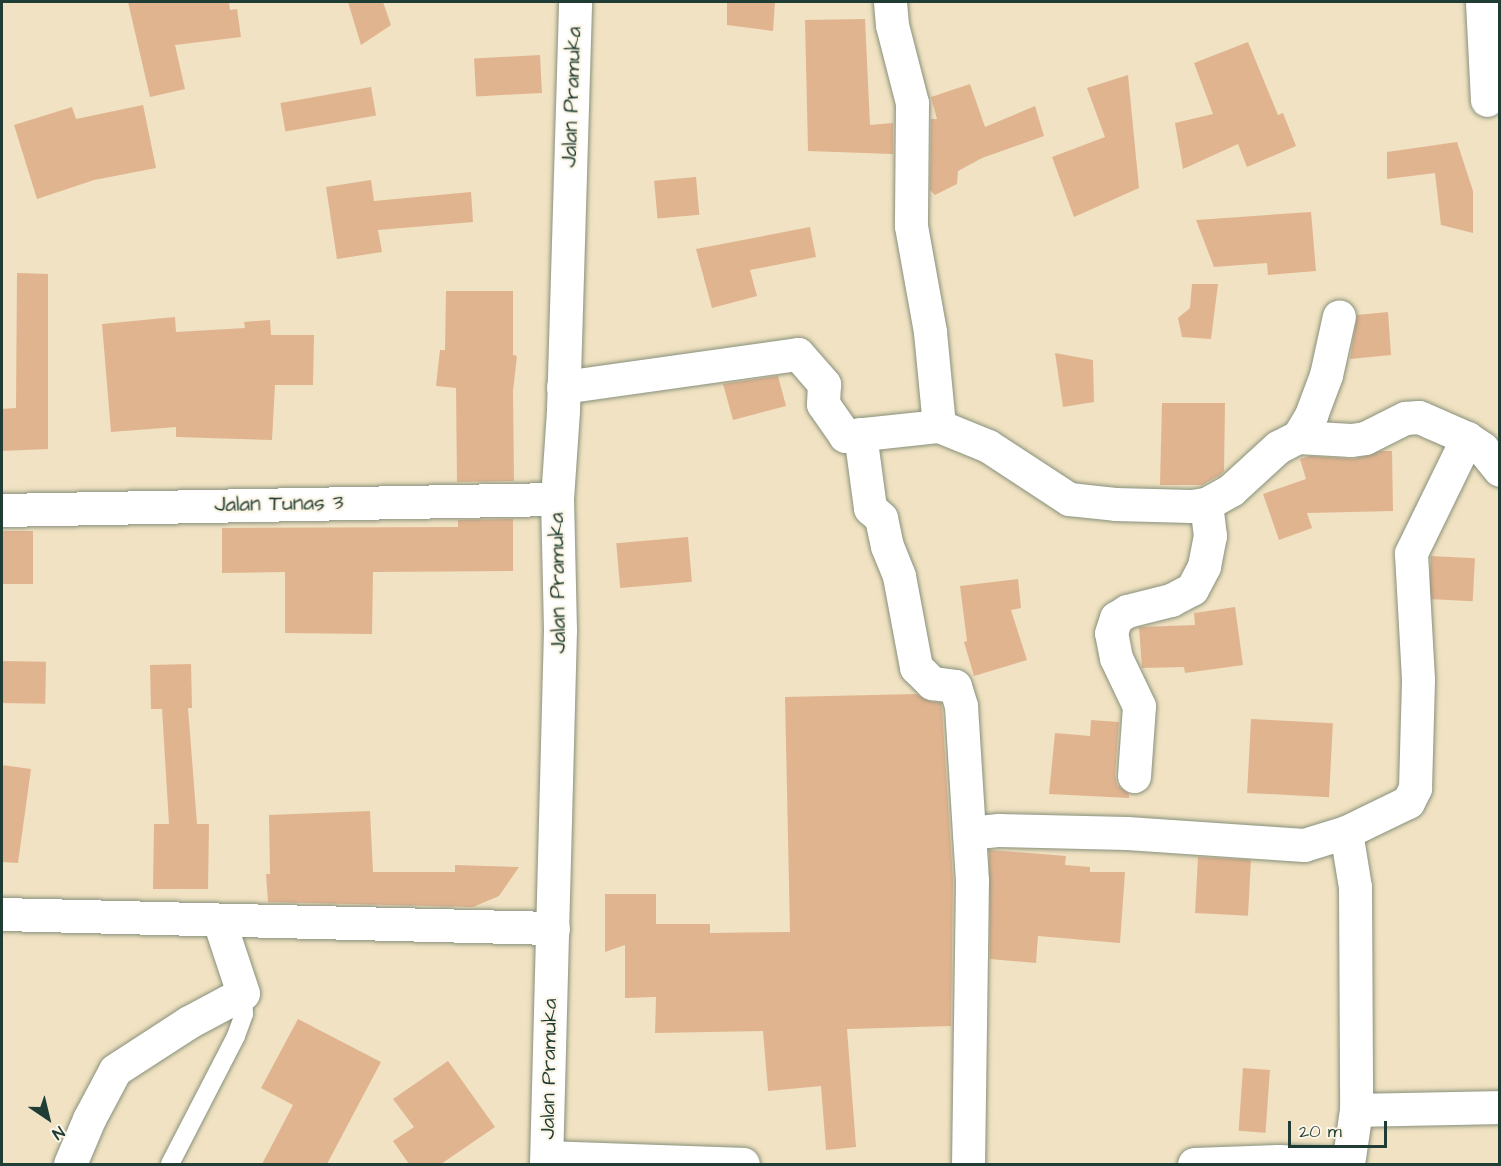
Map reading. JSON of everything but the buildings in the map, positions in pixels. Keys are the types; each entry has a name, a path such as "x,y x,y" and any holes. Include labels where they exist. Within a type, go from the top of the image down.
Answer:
{"street":[{"name":"Jalan Pramuka","path":"546,1161 560,630 557,499 563,387 575,2"},
{"path":"890,2 892,26 912,103 911,226 930,332 939,426"},
{"path":"1482,2 1487,100"},
{"path":"1298,437 1311,415 1326,375 1339,316"},
{"path":"563,387 798,354 824,384 824,404 845,436 939,426 988,446 1069,499 1115,504 1191,506 1206,504 1231,490 1278,447 1298,437 1358,439 1405,418 1419,417 1467,438 1482,448 1500,470"},
{"path":"860,434 870,508 881,518 887,546 899,576 916,667 932,682 955,686 958,691 972,880 969,1164"},
{"path":"969,833 999,830 1127,833 1304,845 1346,832 1408,802 1415,788 1418,679 1411,553 1467,438"},
{"name":"Jalan Tunas 3","path":"2,510 557,499"},
{"path":"1134,776 1139,706 1116,658 1111,633 1116,618 1128,610 1171,600 1191,589 1204,566 1210,536 1206,504"},
{"path":"1194,1164 1278,1161 1348,1164 1356,1110 1355,887 1346,832"},
{"path":"2,914 553,928"},
{"path":"70,1164 89,1119 115,1070 189,1022 243,993 219,921"},
{"path":"1356,1110 1500,1107"},
{"path":"546,1161 743,1164"}],"lane":[{"path":"170,1164 236,1036 244,1014 243,993"}]}
